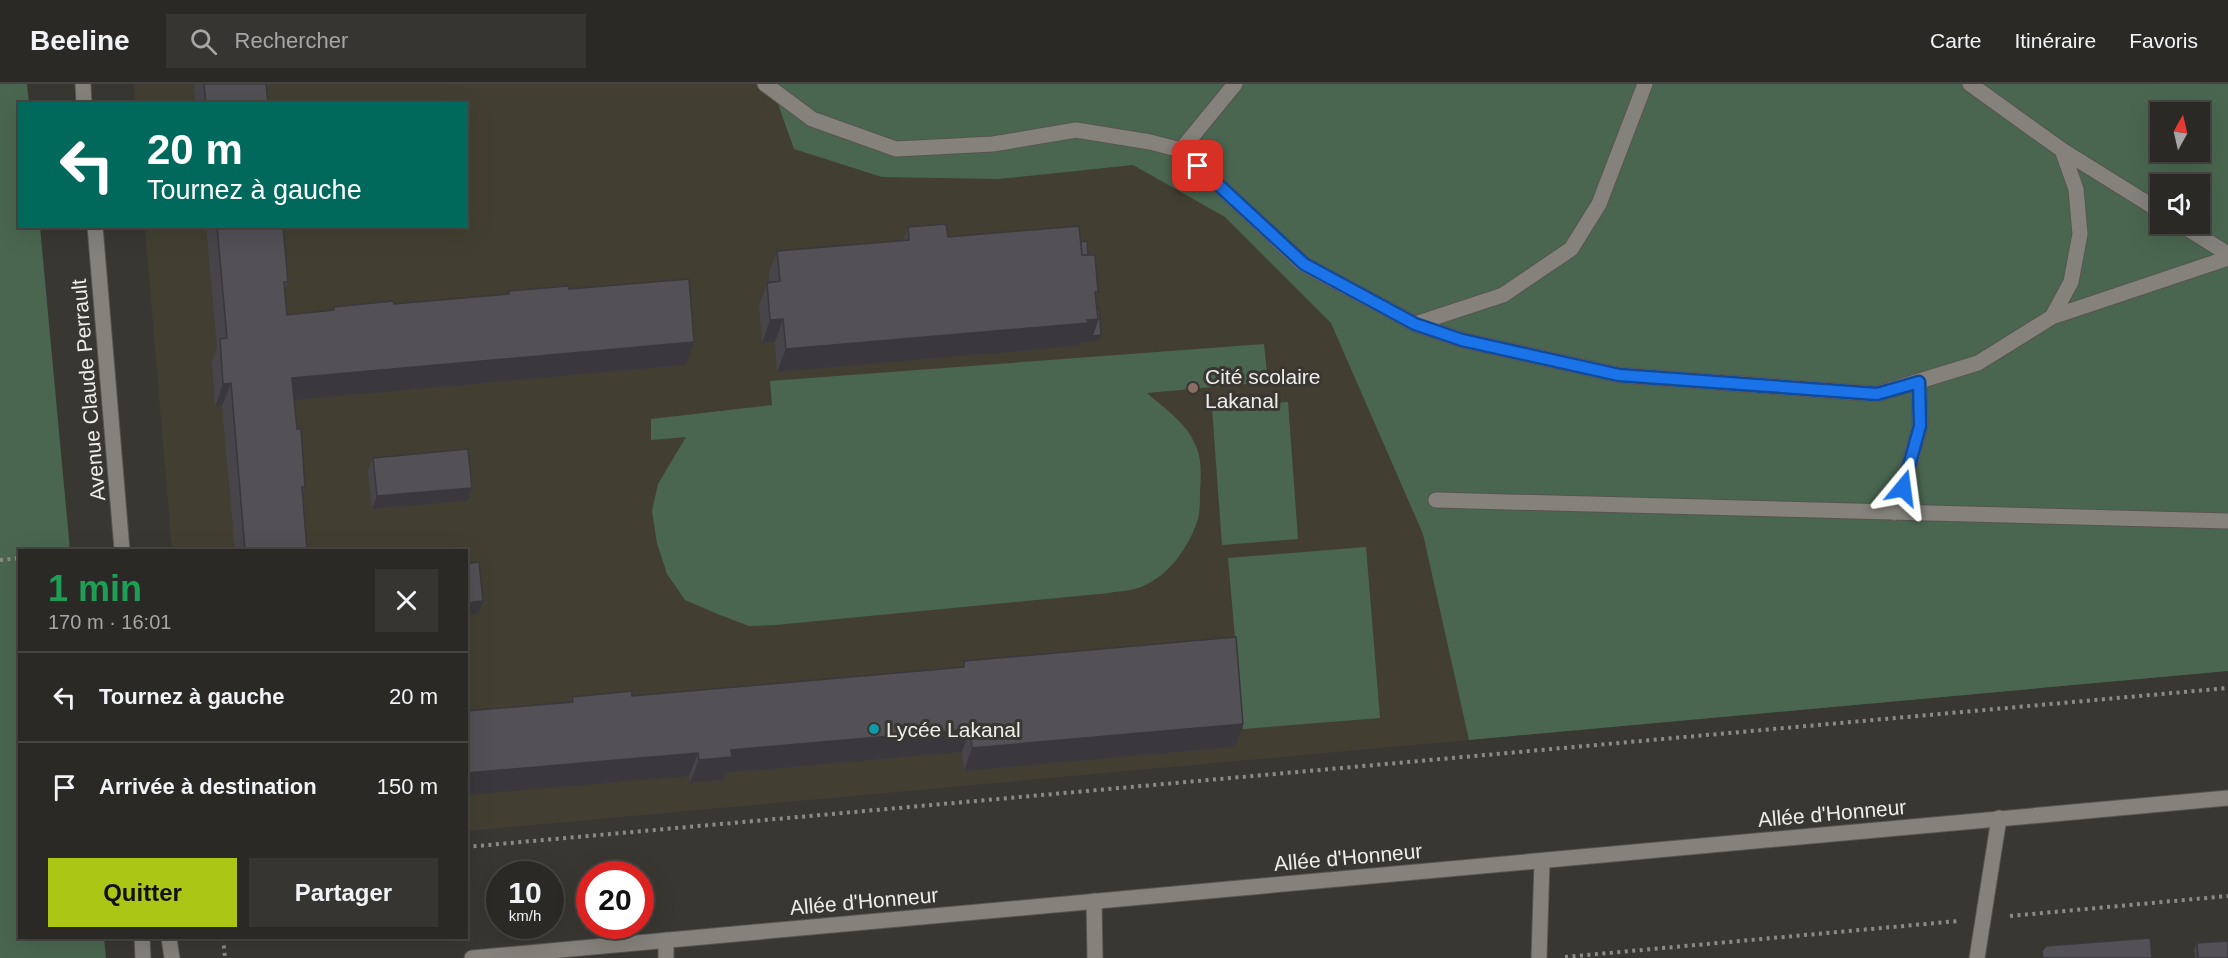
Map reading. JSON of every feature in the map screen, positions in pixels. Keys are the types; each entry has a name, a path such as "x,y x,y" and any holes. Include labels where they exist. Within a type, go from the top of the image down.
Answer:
{"main road":[{"path":"83,84 84,102"},
{"path":"765,84 812,119 896,149 993,144 1076,130 1150,142 1181,150 1304,264 1415,324 1462,340 1619,375 1877,394 1978,363 2052,316 2228,256"},
{"path":"1181,150 1235,84"},
{"path":"1415,324 1503,295 1570,249 1599,204 1645,84"},
{"path":"1970,84 2062,150 2150,205"},
{"path":"2052,316 2071,282 2080,234 2076,189 2062,150"},
{"name":"Avenue Claude Perrault","path":"95,228 123,549"},
{"path":"2195,234 2228,256"},
{"path":"1894,513 1920,426 1919,382"},
{"path":"1436,500 2228,521"},
{"name":"Allée d'Honneur","path":"472,958 2228,798"},
{"path":"1977,958 1999,818"},
{"path":"1539,958 1542,862"},
{"path":"1094,901 1095,958"},
{"path":"142,939 143,958"},
{"path":"169,939 172,958"},
{"path":"666,940 666,958"}],"path":[{"path":"0,560 18,558"},
{"path":"468,847 2228,688"},
{"path":"1561,957 2228,896"},
{"path":"223,939 225,958"}],"shaded area":[{"name":"Cité scolaire Lakanal","path":"134,84 2228,84 2228,671 468,831 468,549 172,549 145,228 468,228 468,102 135,102"}],"green space":[{"path":"0,84 27,84 29,102 18,102 18,228 40,228 70,549 18,549 18,939 104,939 106,958 0,958"},
{"path":"771,84 2228,84 2228,671 1469,740 1423,534 1331,323 1225,217 1133,165 998,179 882,177 794,149"},
{"path":"1264,344 1268,382 1147,393 1174,416 1192,437 1199,457 1201,480 1199,516 1189,540 1169,568 1141,587 1109,593 749,626 685,600 667,574 657,543 652,511 658,484 686,437 651,440 651,419 772,405 770,381"},
{"path":"1288,402 1298,539 1222,545 1212,408"},
{"path":"1366,547 1380,718 1243,729 1228,558"}],"building":[{"path":"204,84 266,84 268,102 206,102"},
{"path":"946,224 948,237 1079,226 1082,255 1095,255 1098,319 1087,320 1088,323 786,349 783,319 770,320 767,283 780,281 777,251 909,240 908,227"},
{"path":"217,228 283,228 288,282 284,282 287,315 393,301 394,304 509,294 509,291 568,286 569,289 689,279 694,342 292,378 297,429 301,429 305,487 302,487 307,549 245,549 231,383 223,384 220,339 227,338"},
{"path":"1087,241 1088,255 1082,255 1081,242"},
{"path":"1097,308 1099,308 1101,335 1092,336 1098,319"},
{"path":"468,449 472,488 377,496 373,458"},
{"path":"479,562 483,601 468,603 468,564"},
{"name":"Lycée Lakanal","path":"1236,637 1243,724 972,748 970,729 731,750 732,757 699,760 698,753 468,773 468,711 573,702 572,697 632,691 632,696 964,667 964,661"},
{"path":"2150,938 2152,958 2043,958 2042,951 2046,946"},
{"path":"2228,941 2228,958 2198,958 2197,943"}],"place":[{"name":"Cité scolaire Lakanal","path":"1193,388"},
{"name":"Lycée Lakanal","path":"874,729"}],"route":[{"path":"1198,166 1304,264 1415,324 1462,340 1619,375 1877,394 1919,382 1920,426 1903,488"}]}
